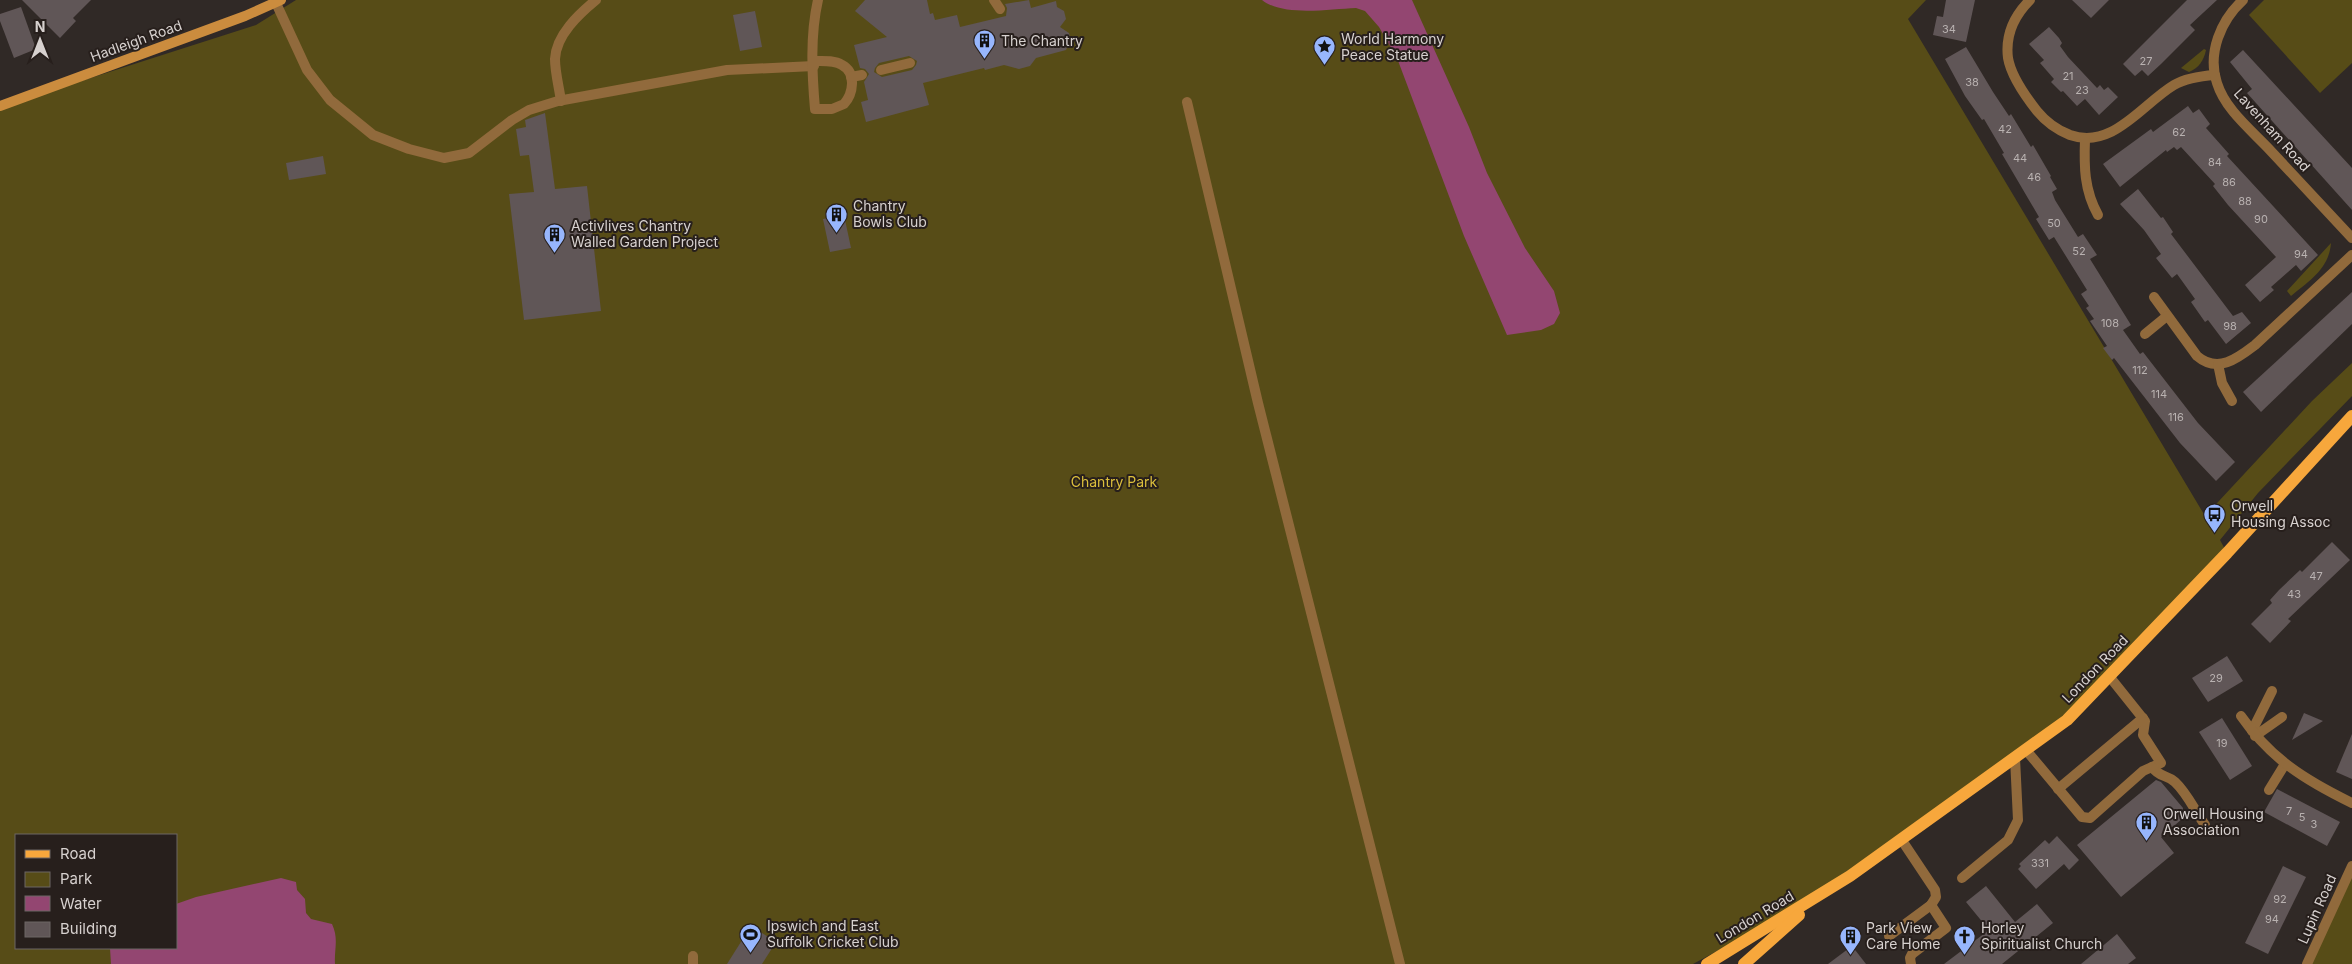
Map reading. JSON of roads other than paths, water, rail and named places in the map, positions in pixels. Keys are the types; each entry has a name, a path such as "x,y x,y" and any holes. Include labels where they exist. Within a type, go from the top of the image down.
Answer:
{"main road":[{"name":"London Road","path":"1707,964 1819,896 1902,839 2067,720 2227,553 2352,416"},
{"name":"London Road","path":"1744,964 1819,896"}],"street":[{"path":"561,101 555,60 556,50 566,32 582,12 596,0"},
{"path":"278,2 307,70 330,100 372,135 409,150 444,158 469,153 512,120 529,110 561,101 727,70 814,64 842,64 851,77 850,95 844,104 832,109 815,109 814,64 815,12 818,0"},
{"path":"2030,0 2016,15 2010,31 2008,56 2012,69 2035,108 2048,123 2067,133 2085,139 2096,138 2110,133 2176,84 2192,78 2215,75"},
{"name":"Lavenham Road","path":"2243,0 2230,13 2220,32 2215,50 2215,75 2218,88 2229,106 2352,238"},
{"name":"Hadleigh Road","path":"0,106 278,2"},
{"path":"882,70 910,63"},
{"path":"851,77 862,75"},
{"path":"1187,102 1258,403 1400,964"},
{"path":"2085,139 2085,180 2090,200 2098,215"},
{"path":"2154,297 2198,356 2207,362 2218,364 2232,361 2255,345 2352,255"},
{"path":"2144,334 2168,316"},
{"path":"2218,364 2222,383 2232,401"},
{"path":"2021,754 2058,789 2082,816 2090,818 2143,771 2161,763 2143,735 2145,721 2109,676"},
{"path":"2253,733 2272,691"},
{"path":"2241,716 2253,733 2285,764 2310,781 2352,803"},
{"path":"2253,733 2282,717"},
{"path":"2058,789 2143,718"},
{"path":"1962,878 2008,840 2018,820 2021,754"},
{"path":"2269,790 2285,764"},
{"path":"2152,767 2157,775 2172,779 2180,787 2205,825"},
{"path":"1889,936 1932,905 1936,898 1936,890 1902,839"},
{"name":"Lupin Road","path":"2307,964 2352,866"},
{"path":"1911,964 1910,958 1912,954 1946,928 1932,905"}],"water":[{"path":"1262,0 1412,0 1469,127 1487,173 1525,248 1554,291 1560,313 1554,324 1541,330 1507,335 1464,236 1397,58 1379,27 1365,11 1356,8 1307,11 1282,9"},
{"path":"281,878 296,882 297,890 305,899 306,913 311,919 332,924 336,939 335,964 111,964 110,949 178,949 178,903 196,897"}],"place":[{"name":"The Chantry","path":"985,60"},
{"name":"World Harmony Peace Statue","path":"1325,66"},
{"name":"Chantry Bowls Club","path":"837,233"},
{"name":"Activlives Chantry Walled Garden Project","path":"555,253"},
{"name":"Orwell Housing Assoc","path":"2215,533"},
{"name":"Orwell Housing Association","path":"2147,841"},
{"name":"Ipswich and East Suffolk Cricket Club","path":"751,953"},
{"name":"Park View Care Home","path":"1850,955"},
{"name":"Horley Spiritualist Church","path":"1965,955"}],"park label":[{"name":"Chantry Park","path":"1114,482"}]}
